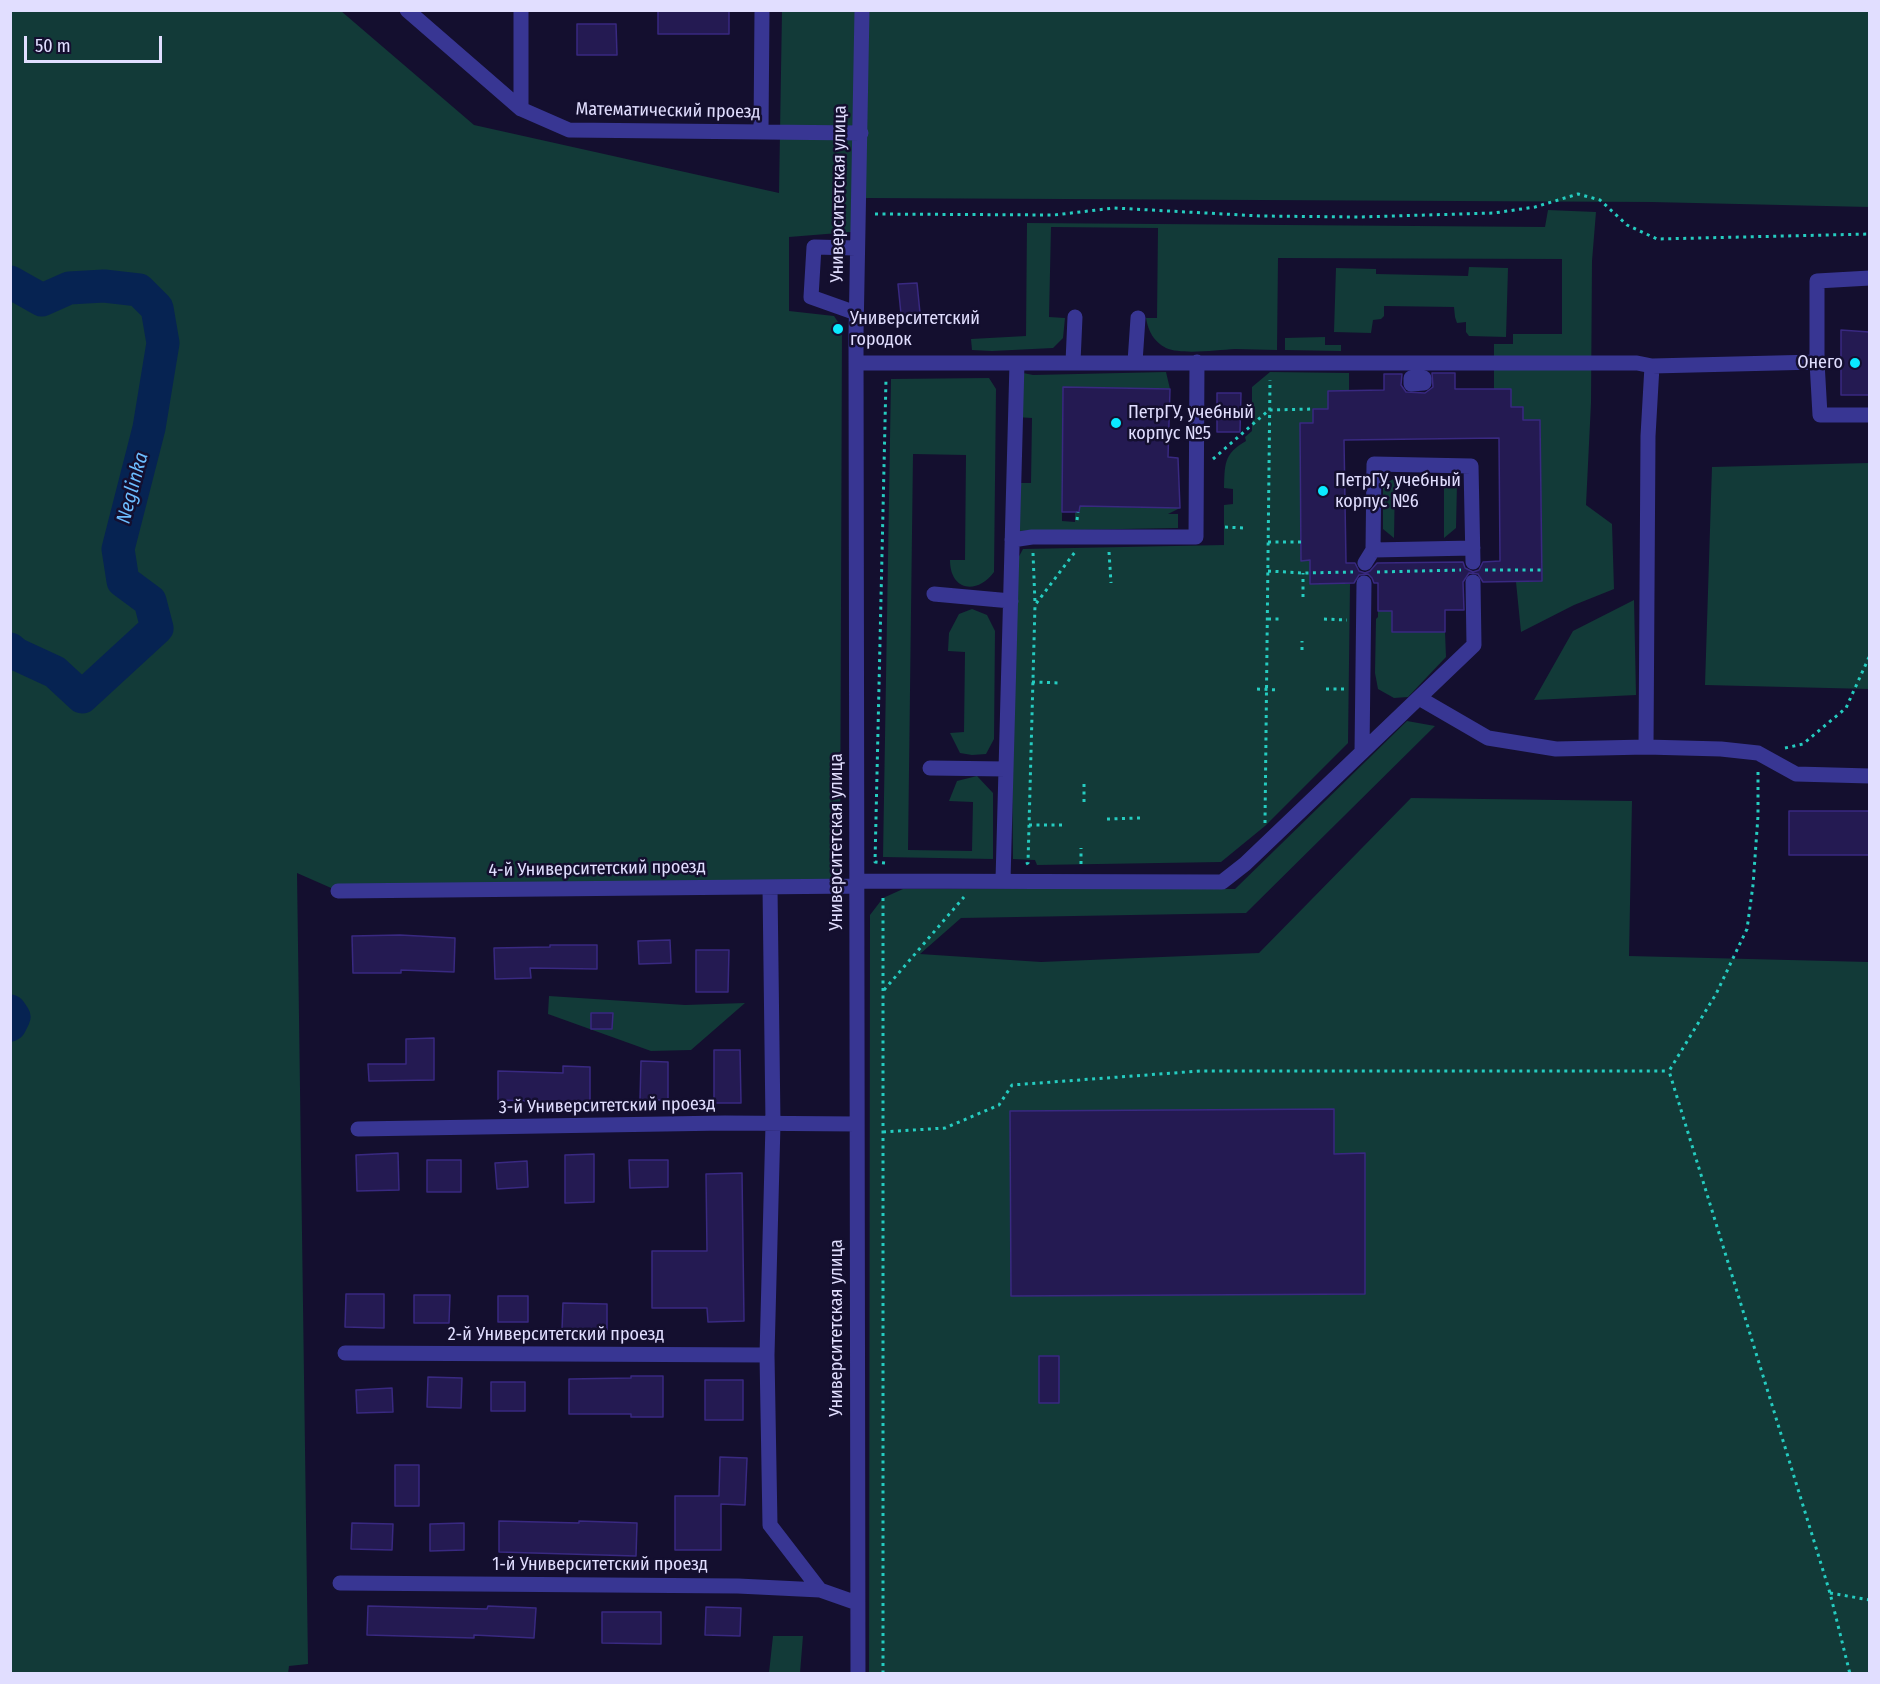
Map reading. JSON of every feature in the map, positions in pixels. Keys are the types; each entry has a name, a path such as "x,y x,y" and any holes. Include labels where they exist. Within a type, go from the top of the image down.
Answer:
{"street":[{"name":"Математический проезд","path":"407,10 521,109 569,130 861,133"},
{"path":"520,10 521,109"},
{"path":"761,132 762,10"},
{"name":"Университетская улица","path":"858,1674 856,248 861,133 862,10"},
{"path":"856,248 814,247 811,297 856,313"},
{"path":"1869,278 1817,281 1817,362 1820,415 1869,415"},
{"path":"1073,362 1075,317"},
{"path":"1135,362 1138,318"},
{"path":"1012,540 1032,537 1196,537 1197,362"},
{"path":"856,363 1637,363 1652,366 1817,362"},
{"path":"1003,880 1017,363"},
{"path":"1646,747 1648,436 1652,366"},
{"path":"1362,752 1367,568 1374,464 1472,466 1473,563 1367,568"},
{"name":"4-й Университетский проезд","path":"338,891 770,887 1003,880 1222,882 1245,864 1474,645 1473,582"},
{"path":"934,594 1011,601"},
{"path":"1419,698 1488,738 1556,749 1646,747 1721,749 1758,753 1796,774 1869,776"},
{"path":"930,768 1006,769"},
{"path":"770,887 773,1124 767,1355 770,1525 820,1590"},
{"name":"3-й Университетский проезд","path":"358,1129 713,1123 857,1124"},
{"name":"2-й Университетский проезд","path":"345,1353 767,1355"},
{"name":"1-й Университетский проезд","path":"340,1583 738,1586 820,1590 857,1603"}],"path":[{"path":"858,214 1054,215 1114,208 1260,216 1404,216 1494,213 1535,207 1578,194 1600,200 1627,225 1657,239 1869,234"},
{"path":"1265,826 1270,372"},
{"path":"885,863 875,862 886,374"},
{"path":"1197,473 1269,410 1313,409"},
{"path":"1225,527 1244,528"},
{"path":"1032,537 1035,605"},
{"path":"1268,542 1301,542"},
{"path":"1109,547 1111,583"},
{"path":"1268,572 1303,573 1473,563 1542,570"},
{"path":"1303,573 1303,597"},
{"path":"1267,619 1281,619"},
{"path":"1324,619 1350,620"},
{"path":"1302,641 1302,650"},
{"path":"1850,1674 1830,1593 1669,1071 1716,994 1747,929 1758,816 1758,753 1803,744 1846,708 1869,655"},
{"path":"1032,682 1061,683"},
{"path":"1326,689 1348,689"},
{"path":"1257,690 1279,690"},
{"path":"1084,783 1084,802"},
{"path":"1107,819 1140,818"},
{"path":"1029,825 1062,825"},
{"path":"1081,848 1081,864"},
{"path":"883,991 977,881"},
{"path":"882,882 883,1674"},
{"path":"883,1132 945,1128 999,1105 1012,1085 1200,1071 1669,1071"},
{"path":"1830,1593 1869,1600"}],"green space":[{"path":"11,11 341,11 474,125 779,193 782,11 1869,11 1869,207 1651,202 867,198 854,202 851,232 789,237 789,311 834,316 842,328 840,886 338,891 297,873 308,1664 289,1666 288,1674 11,1674"},
{"path":"1548,210 1596,212 1592,261 1591,403 1586,505 1612,524 1614,589 1574,605 1521,632 1516,582 1542,581 1540,420 1523,420 1523,407 1511,407 1510,389 1494,389 1494,344 1513,344 1513,334 1562,334 1562,259 1278,258 1277,350 1181,351 1166,348 1158,343 1150,332 1146,318 1157,318 1158,228 1051,227 1049,317 1065,318 1063,338 1053,348 972,350 971,339 1026,336 1027,223 1545,227"},
{"path":"1469,267 1508,268 1506,337 1469,336 1466,332 1466,322 1457,323 1454,307 1384,306 1384,316 1373,320 1371,333 1334,332 1336,268 1376,269 1376,274 1468,276"},
{"path":"1325,337 1325,345 1341,345 1341,351 1285,350 1285,338"},
{"path":"1018,372 1033,375 1166,372 1170,389 1063,388 1062,521 1075,522 1075,512 1079,512 1080,506 1180,508 1168,514 1178,514 1178,528 1013,531 1014,483 1031,483 1032,418 1016,417"},
{"path":"1270,372 1349,373 1349,390 1328,391 1328,409 1313,423 1300,423 1301,560 1310,560 1311,584 1350,584 1348,743 1265,826 1221,862 1037,865 1035,860 1013,859 1012,769 1016,562 1023,549 1224,545 1224,505 1233,504 1233,489 1224,488 1227,461 1252,431 1252,387"},
{"path":"989,378 996,389 994,572 980,584 966,586 959,583 951,570 950,560 965,560 966,455 913,454 908,850 972,851 973,802 949,801 957,781 977,776 993,793 993,859 883,857 891,379"},
{"path":"1869,463 1869,689 1705,685 1712,467"},
{"path":"1395,478 1394,538 1383,529 1383,485"},
{"path":"1444,478 1457,483 1456,528 1444,538"},
{"path":"1634,600 1636,695 1534,700 1573,631"},
{"path":"972,609 987,615 995,631 994,739 986,754 972,755 960,753 950,733 964,732 965,652 948,651 949,633 959,614"},
{"path":"1378,611 1392,611 1392,632 1445,632 1446,657 1408,697 1394,698 1378,689 1375,673"},
{"path":"1407,721 1435,726 1246,913 961,918 920,954 1041,962 1259,953 1411,798 1632,801 1629,956 1869,962 1869,1673 869,1674 870,915 883,898 903,889 1235,889"},
{"path":"549,996 685,1005 745,1003 691,1050 651,1051 548,1014"},
{"path":"773,1636 803,1636 800,1673 769,1673"}],"building":[{"path":"658,10 729,10 729,34 658,34"},
{"path":"577,24 616,24 617,55 577,55"},
{"path":"917,283 920,313 901,314 898,284"},
{"name":"Онего","path":"1841,330 1869,332 1869,395 1841,395"},
{"name":"ПетрГУ, учебный корпус №6","path":"1432,373 1455,373 1455,389 1511,389 1511,407 1523,407 1523,420 1540,420 1542,581 1483,582 1478,574 1469,573 1463,582 1464,610 1445,610 1445,632 1392,632 1392,611 1378,611 1378,583 1374,583 1368,574 1359,575 1354,583 1310,584 1310,560 1301,561 1300,423 1313,423 1313,409 1328,409 1328,391 1384,390 1384,374 1402,374 1401,385 1406,392 1425,393 1433,387","holes":["1499,438 1500,561 1483,562 1479,570 1473,572 1465,568 1463,562 1377,563 1365,573 1359,571 1355,563 1346,563 1344,440"]},
{"name":"ПетрГУ, учебный корпус №5","path":"1063,387 1170,389 1168,457 1178,458 1180,508 1080,506 1079,512 1062,512"},
{"path":"1217,393 1241,393 1240,432 1217,432"},
{"path":"1789,811 1869,811 1869,855 1789,855"},
{"path":"400,935 455,938 454,972 401,970 401,973 353,973 352,936"},
{"path":"670,940 671,963 639,964 638,941"},
{"path":"550,945 597,945 597,969 530,968 531,978 495,979 494,948 550,947"},
{"path":"696,950 729,950 728,992 696,992"},
{"path":"591,1013 613,1013 612,1029 591,1029"},
{"path":"434,1038 434,1080 369,1081 368,1064 406,1064 406,1039"},
{"path":"714,1050 740,1050 741,1103 714,1103"},
{"path":"641,1061 668,1062 668,1100 640,1100"},
{"path":"563,1066 590,1067 590,1106 562,1106 562,1102 498,1100 498,1071 563,1073"},
{"path":"1334,1109 1334,1154 1365,1153 1365,1294 1011,1296 1010,1111"},
{"path":"398,1153 399,1190 357,1191 356,1155"},
{"path":"594,1154 594,1202 565,1203 565,1155"},
{"path":"427,1160 461,1160 461,1192 427,1192"},
{"path":"629,1160 668,1160 668,1187 630,1188"},
{"path":"527,1161 528,1187 497,1189 495,1163"},
{"path":"742,1173 744,1321 708,1322 707,1308 652,1308 652,1251 707,1251 706,1174"},
{"path":"346,1294 384,1294 384,1328 345,1327"},
{"path":"414,1295 450,1295 449,1323 414,1323"},
{"path":"498,1296 528,1296 528,1322 498,1322"},
{"path":"563,1303 607,1304 607,1330 562,1330"},
{"path":"1039,1356 1059,1356 1059,1403 1039,1403"},
{"path":"631,1376 663,1376 663,1417 631,1417 631,1414 569,1414 569,1379 631,1378"},
{"path":"428,1377 462,1378 461,1408 427,1407"},
{"path":"705,1380 743,1380 743,1420 705,1420"},
{"path":"491,1382 525,1382 525,1411 491,1411"},
{"path":"392,1388 393,1412 357,1413 356,1390"},
{"path":"720,1457 747,1458 745,1505 721,1504 721,1550 675,1550 675,1496 719,1496"},
{"path":"395,1465 419,1465 419,1506 395,1506"},
{"path":"499,1521 637,1523 636,1556 499,1552"},
{"path":"352,1523 393,1524 392,1550 351,1549"},
{"path":"464,1523 464,1550 430,1551 430,1524"},
{"path":"368,1606 536,1608 534,1638 474,1635 474,1638 367,1635"},
{"path":"706,1607 741,1608 740,1636 705,1635"},
{"path":"602,1612 661,1612 661,1644 602,1643"}],"waterway":[{"name":"Neglinka","path":"10,282 42,300 69,288 104,286 139,290 157,308 163,343 149,428 118,549 123,581 150,601 157,628 82,697 55,672 10,649"},
{"name":"Neglinka","path":"10,1011 14,1017 10,1025"}],"place":[{"name":"Университетский городок","path":"838,329"},
{"name":"Онего","path":"1855,363"},
{"name":"ПетрГУ, учебный корпус №5","path":"1116,423"},
{"name":"ПетрГУ, учебный корпус №6","path":"1323,491"}]}
